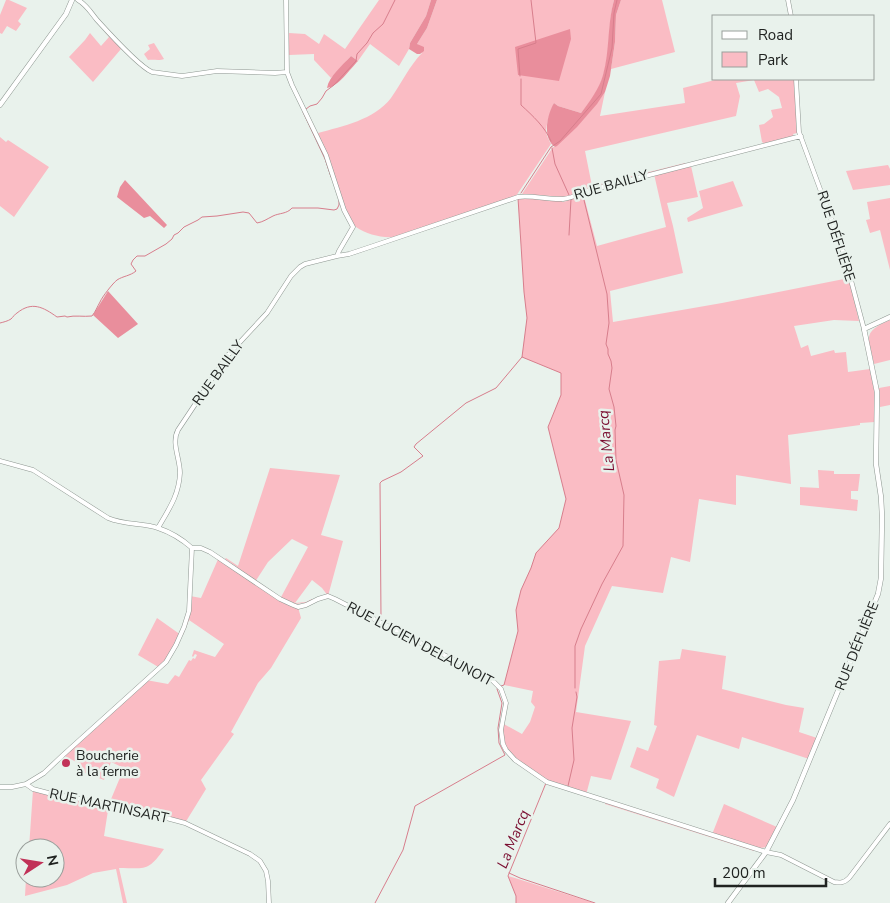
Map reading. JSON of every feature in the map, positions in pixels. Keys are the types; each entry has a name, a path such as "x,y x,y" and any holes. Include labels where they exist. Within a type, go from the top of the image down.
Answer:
{"street":[{"path":"0,105 66,14 72,0"},
{"path":"78,0 148,71 182,76 217,71 287,72"},
{"path":"286,0 287,72 326,155 344,210 353,227 337,256"},
{"path":"788,0 791,15"},
{"name":"RUE DÉFLIÈRE","path":"728,903 766,852 802,782 878,594 880,582 882,497 876,464 877,392 864,329 844,254 799,132 796,80"},
{"name":"RUE BAILLY","path":"158,528 173,504 178,486 179,461 174,439 181,424 228,356 267,313 296,270 305,264 370,248 518,197 570,198 617,182 801,136"},
{"path":"864,329 890,317"},
{"path":"0,460 34,470 112,519 122,523 158,528 192,548 189,611 181,635 172,653 160,668 44,773 26,784 16,787 0,787"},
{"name":"RUE LUCIEN DELAUNOIT","path":"192,548 201,548 210,552 292,605 298,607 328,596 490,679 501,689 506,702 501,737 506,750 515,760 547,782 785,857 839,883 844,882 861,863 890,824"},
{"name":"RUE MARTINSART","path":"26,784 33,789 52,794 125,807 185,823 238,848 260,861 266,871 269,903"}],"green space":[{"path":"6,0 27,8 18,21 21,24 16,31 7,26 2,34 0,33 0,15"},
{"path":"379,0 431,0 426,16 399,66 370,44 358,61 351,56 331,78 314,60 314,54 289,55 289,33 305,34 319,44 324,34 345,49"},
{"path":"437,0 614,0 605,67 597,91 581,113 554,103 546,132 551,144 516,196 394,238 374,235 356,227 348,215 329,158 318,133 358,121 384,106 422,53 417,44 427,28"},
{"path":"621,0 662,0 675,52 611,69 616,15"},
{"path":"105,32 121,46 121,49 93,82 69,57 90,33 101,46 109,37"},
{"path":"154,43 164,59 148,60 144,54 150,49 148,45"},
{"path":"715,80 754,80 736,83 740,96 736,116 585,151 592,186 685,164 566,197 522,194 553,147 582,121 605,92 600,116 685,103 683,88"},
{"path":"754,80 794,80 797,133 793,134 794,138 765,144 762,142 759,125 764,124 773,117 771,110 782,108 779,97 768,89 759,92"},
{"path":"0,137 6,142 8,140 49,167 14,217 0,206"},
{"path":"888,165 890,169 890,185 853,190 846,171"},
{"path":"691,166 698,197 667,203 683,273 610,291 613,322 849,278 859,321 834,320 794,326 801,348 808,345 811,356 834,350 835,353 846,352 848,372 870,369 876,395 875,422 788,435 791,484 736,475 736,505 699,499 690,562 671,557 663,593 612,586 585,646 576,712 631,721 611,780 591,776 586,795 547,782 522,766 503,744 502,723 522,734 530,722 535,707 531,702 533,691 504,685 518,631 516,610 521,590 536,553 559,528 566,499 548,427 561,395 561,373 522,357 527,318 518,198 562,200 562,202 583,193 597,246 666,227 654,174"},
{"path":"733,181 743,206 688,222 687,218 703,208 699,191"},
{"path":"890,198 890,270 880,230 870,233 866,220 870,219 867,202"},
{"path":"890,320 890,360 874,364 869,336 875,328"},
{"path":"890,386 890,405 880,407 879,388"},
{"path":"270,468 340,475 321,535 343,541 328,596 312,580 295,603 313,600 306,603 294,604 298,607 301,618 271,668 258,683 231,732 234,734 201,780 206,789 185,823 109,804 124,768 111,762 104,780 77,770 80,764 63,755 146,680 168,684 175,675 179,677 189,660 195,659 197,655 192,656 194,650 215,657 224,644 189,620 182,635 188,620 190,596 201,598 219,557 237,569 237,567 225,559 238,566","holes":["292,539 308,547 280,599 255,582 268,562"]},
{"path":"818,470 834,471 834,474 860,474 858,491 851,491 851,499 858,500 857,511 800,505 800,487 819,488"},
{"path":"157,618 181,635 160,668 138,655"},
{"path":"682,649 726,656 722,689 804,708 799,732 817,738 809,759 742,737 739,749 697,735 674,797 656,788 659,779 630,767 637,747 648,751 657,726 654,725 659,661 680,659"},
{"path":"33,790 109,804 104,836 164,849 150,865 140,868 119,868 127,903 123,903 116,869 93,873 65,886 65,838 30,838"},
{"path":"605,802 754,849 754,851 605,804"},
{"path":"724,804 777,827 767,847 760,848 714,834 713,832"},
{"path":"508,876 594,903 516,903 516,896"},
{"path":"25,888 56,888 25,896"}],"shaded area":[{"path":"431,0 437,0 427,28 417,44 424,47 424,51 417,54 409,49 410,43 426,16"},
{"path":"614,0 621,0 616,15 615,42 610,76 605,92 577,127 555,147 548,138 549,114 554,103 581,113 594,95 601,80 607,57 610,18"},
{"path":"570,29 571,39 559,81 518,75 515,47"},
{"path":"351,56 358,61 340,81 327,88 333,75"},
{"path":"125,180 167,225 164,228 150,216 144,218 117,197 120,187"},
{"path":"108,291 138,324 118,338 93,315"}],"waterway":[{"path":"306,109 317,104 326,91 356,61 357,54 373,33 383,24 395,0"},
{"path":"520,76 518,49 536,43 531,0"},
{"path":"521,193 551,147 560,141 601,94 612,48 614,13 617,0"},
{"path":"521,79 521,105 542,126 551,141"},
{"path":"303,112 325,159 331,177"},
{"name":"La Marcq","path":"552,148 555,164 569,195"},
{"name":"La Marcq","path":"569,235 571,199 583,196 607,294 609,323 606,344 612,368 609,389 614,407 616,426 616,460 624,495 623,546 602,584 575,646 575,688"},
{"path":"501,686 504,685 518,631 516,610 521,590 536,553 559,528 566,499 548,427 561,395 561,373 522,357 527,318 518,198"},
{"path":"0,323 11,319 22,309 33,306 47,310 57,317 92,316 110,287 119,279 136,271 131,264 137,256 145,256 166,244 184,227 202,217 243,212 249,213 257,223 292,208 334,210 337,209 339,200"},
{"path":"381,618 380,483 401,472 423,456 414,447 416,444 466,403 496,388 522,357"},
{"path":"375,903 403,850 415,806 505,755 499,743 498,728 502,703 497,689"},
{"name":"La Marcq","path":"568,786 574,760 572,728 577,697 576,692"},
{"name":"La Marcq","path":"516,903 516,896 508,876 546,783"},
{"path":"509,873 595,903"}],"place":[{"name":"Boucherie à la ferme","path":"66,763"}]}
